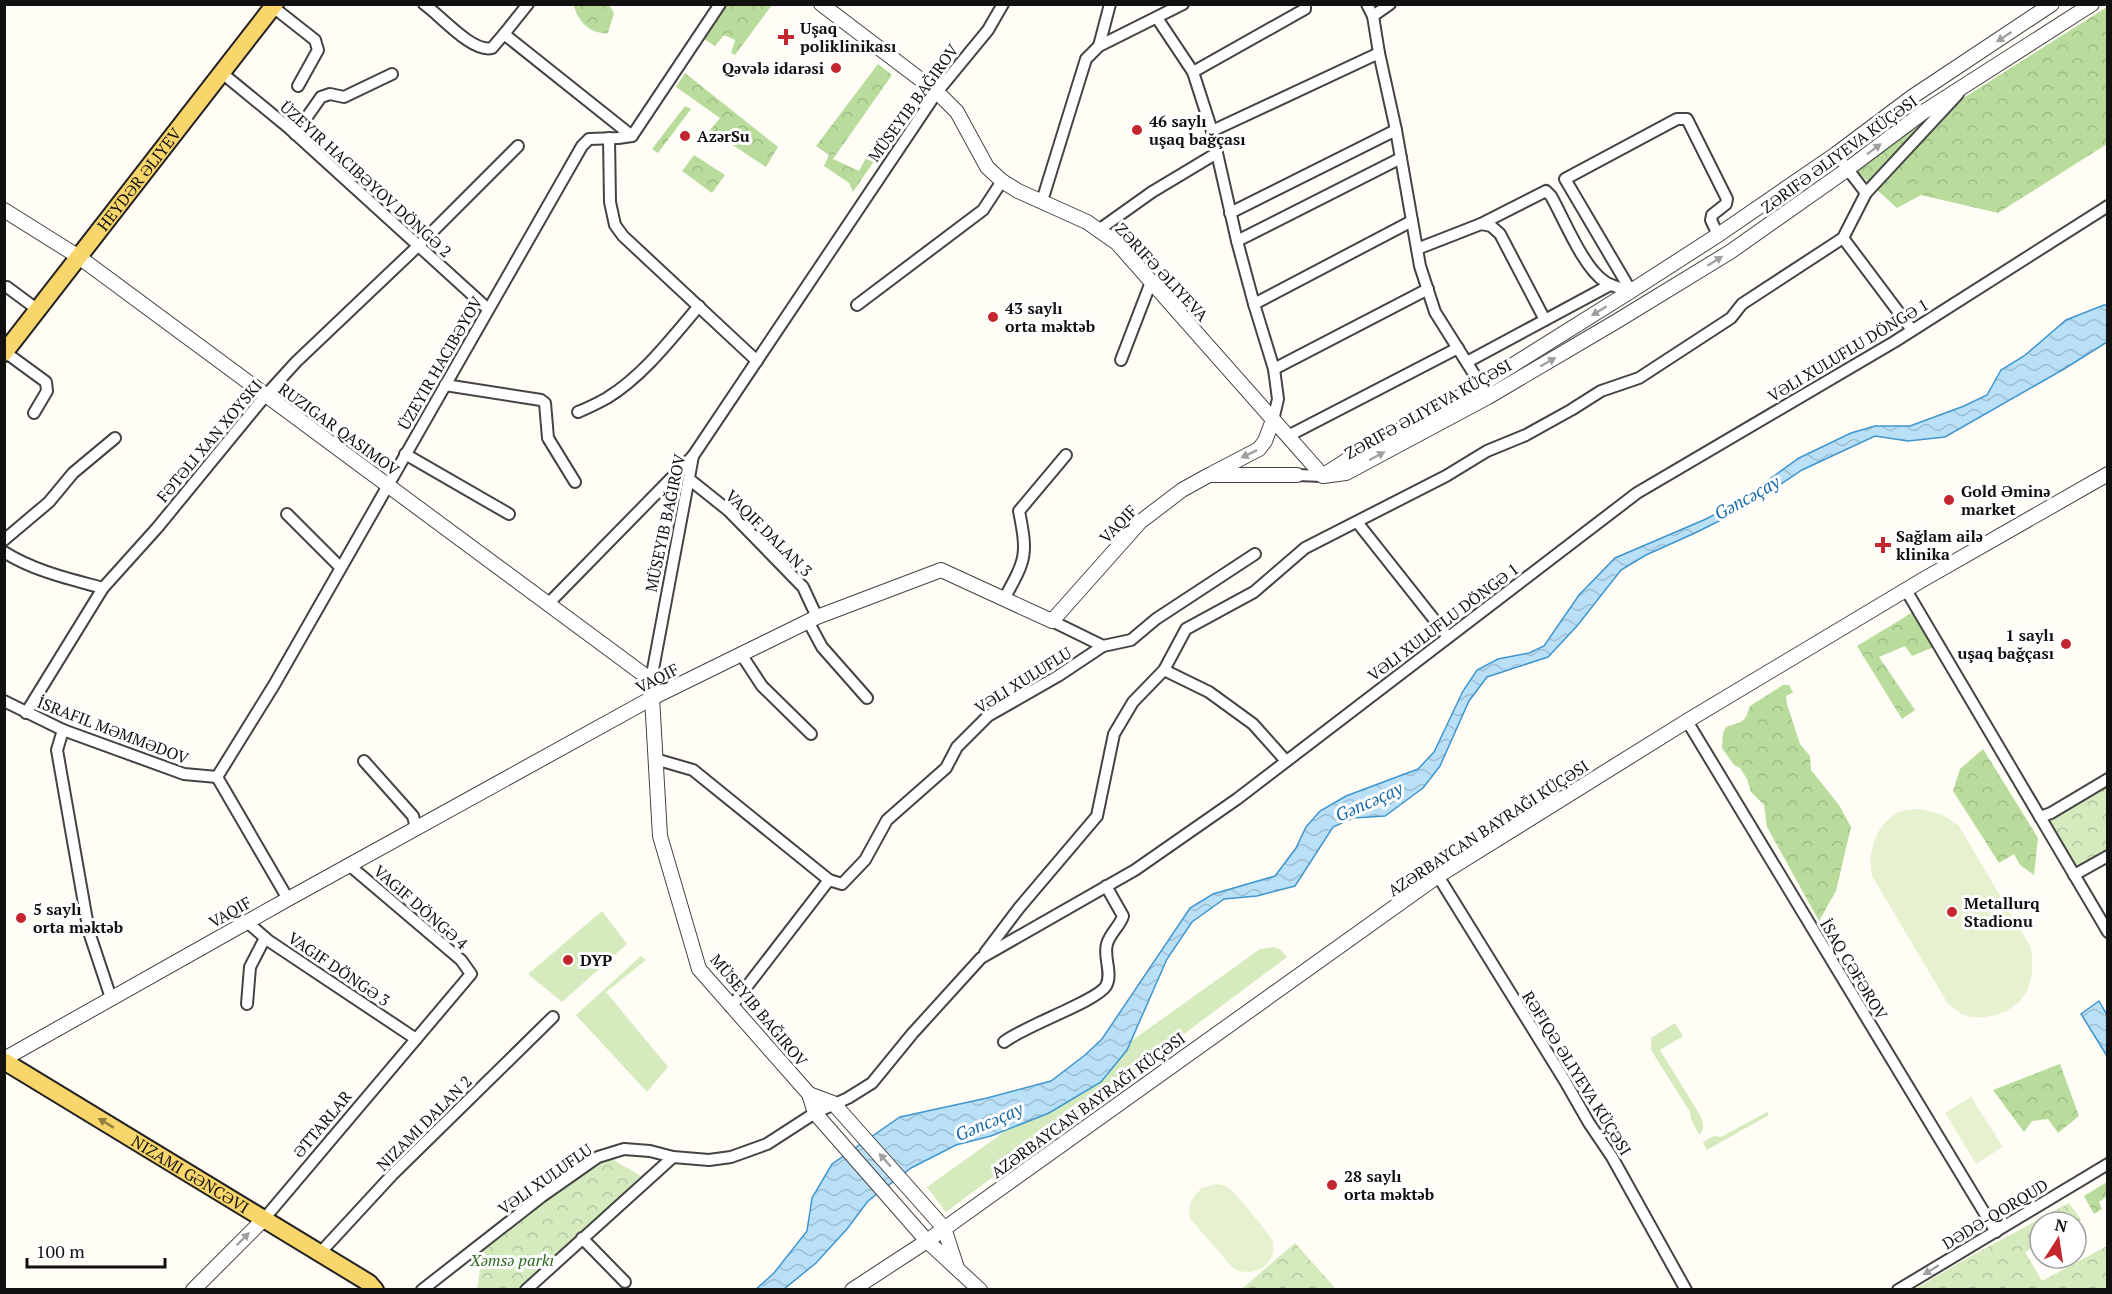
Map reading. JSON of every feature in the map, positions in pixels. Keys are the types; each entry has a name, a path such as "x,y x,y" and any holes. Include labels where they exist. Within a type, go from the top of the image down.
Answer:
{"main road":[{"name":"HEYDƏR ƏLIYEV","path":"5,353 274,6"},
{"name":"NIZAMI GƏNCƏVI","path":"4,1060 369,1283 375,1290"}],"street":[{"path":"424,4 465,39 482,48 492,48 528,4"},
{"path":"288,898 217,777 274,685 582,146 589,139 632,136 720,4"},
{"name":"ZƏRIFƏ ƏLIYEVA","path":"821,4 937,93 957,112 987,167 1002,181 1100,230 1117,243 1323,476"},
{"path":"548,604 693,456 937,93 988,30 1003,4"},
{"path":"1099,46 1110,4"},
{"path":"1042,201 1086,59 1099,46 1183,4"},
{"path":"1193,72 1305,9 1305,4"},
{"path":"1367,4 1373,16 1420,266 1436,312 1485,391"},
{"path":"1373,16 1390,4"},
{"name":"ZƏRIFƏ ƏLIYEVA KÜÇƏSI","path":"1485,391 1631,291 1718,235 1836,154 1912,97 2052,4"},
{"name":"ZƏRIFƏ ƏLIYEVA KÜÇƏSI","path":"1323,476 1346,473 1485,391 1617,321 1730,252 1848,169 1925,111 2092,4"},
{"path":"274,6 318,45 318,50 298,86"},
{"path":"1157,18 1193,72 1212,130 1237,241 1274,369 1278,399 1265,441 1258,449 1209,475"},
{"path":"504,34 632,136"},
{"path":"1212,130 1379,53"},
{"path":"222,73 296,134 488,309"},
{"path":"296,134 321,97 330,94 344,97 392,74"},
{"path":"981,958 1019,908 1097,816 1114,734 1132,702 1164,670 1185,629 1254,592 1305,548 1446,476 1487,451 1526,435 1601,391 1639,378 1731,318 1742,304 1844,238 1866,193 1968,84"},
{"path":"1631,291 1565,179 1677,119 1687,119 1726,194 1726,204 1712,215 1711,220 1718,235"},
{"path":"1230,213 1396,130"},
{"path":"609,138 610,202 615,225 623,236 757,361"},
{"name":"FƏTƏLI XAN XOYSKI","path":"26,713 103,588 157,528 266,395 296,362 418,246 518,146"},
{"path":"1100,230 1152,192 1217,153"},
{"path":"1836,154 1866,193"},
{"path":"1237,241 1401,158"},
{"path":"857,305 983,210 1002,181"},
{"path":"1417,249 1481,224 1546,191 1551,196 1589,266 1610,285 1631,291"},
{"name":"VƏLI XULUFLU DÖNGƏ 1","path":"833,1103 848,1098 872,1083 912,1034 981,958 1153,857 1237,799 1637,493 1912,330 2108,206"},
{"path":"4,210 79,257 651,680"},
{"path":"1254,304 1412,221"},
{"path":"1481,224 1491,226 1500,234 1545,320"},
{"path":"1844,238 1912,330"},
{"path":"1121,360 1151,282"},
{"path":"1467,362 1610,285"},
{"path":"4,287 38,310"},
{"path":"1274,369 1428,289"},
{"path":"578,412 607,398 628,382 699,306"},
{"path":"1288,436 1458,348"},
{"path":"5,353 46,382 47,391 34,413"},
{"path":"445,385 541,400 545,403 548,438 575,482"},
{"path":"4,540 49,502 73,473 115,438"},
{"path":"405,454 509,514"},
{"path":"1004,599 1023,561 1025,539 1019,511 1066,455"},
{"path":"693,456 651,680 660,836 699,969 809,1094 815,1113 905,1218 980,1290"},
{"path":"852,1290 927,1241 1438,876 1687,721 1906,590 2108,474"},
{"name":"VAQIF","path":"4,1060 288,898 652,699 813,619 941,570 1052,621 1140,522 1182,490 1209,475 1323,476"},
{"name":"VAQIF DALAN 3","path":"689,479 729,511 802,587 822,647 867,698"},
{"path":"287,514 340,567"},
{"path":"1357,522 1448,637"},
{"path":"4,552 57,575 103,588"},
{"path":"1103,646 1131,640 1156,619 1255,554"},
{"path":"1906,590 2108,932"},
{"name":"VƏLI XULUFLU","path":"1052,621 1103,646"},
{"name":"VƏLI XULUFLU","path":"829,880 842,884 865,860 887,820 946,768 957,747 988,716 1103,646"},
{"path":"741,654 762,686 811,734"},
{"path":"1164,670 1209,692 1253,724 1286,761"},
{"name":"İSRAFIL MƏMMƏDOV","path":"4,701 63,730 184,774 217,777"},
{"name":"İSAQ CƏFƏROV","path":"1687,721 1996,1232"},
{"path":"63,730 57,750 80,886 89,932 111,998"},
{"path":"655,759 693,770 829,880 731,1007"},
{"path":"364,760 413,816 416,828"},
{"path":"2040,817 2051,813 2108,779"},
{"path":"2074,875 2108,856"},
{"name":"VAGIF DÖNGƏ 4","path":"350,865 461,960 471,974"},
{"name":"RƏFIQƏ ƏLIYEVA KÜÇƏSI","path":"1438,876 1565,1081 1588,1123 1612,1157 1686,1290"},
{"path":"1004,1042 1014,1034 1083,1002 1106,986 1108,973 1106,945 1123,916 1106,886"},
{"name":"VAGIF DÖNGƏ 3","path":"247,922 266,938 416,1039"},
{"path":"247,1004 250,967 266,938"},
{"name":"ƏTTARLAR","path":"193,1290 264,1219 471,974"},
{"name":"NIZAMI DALAN 2","path":"320,1253 392,1176 553,1017"},
{"path":"809,1094 833,1103 944,1228 958,1270"},
{"name":"VƏLI XULUFLU","path":"422,1290 541,1197 598,1157 624,1149 650,1151 673,1157 709,1160 731,1158 766,1144 833,1103"},
{"path":"526,1290 673,1157"},
{"name":"DƏDƏ-QORQUD","path":"1898,1290 2108,1164"},
{"path":"582,1238 625,1282"}],"green space":[{"path":"574,5 609,5 614,13 608,33 596,32 586,26 578,16"},
{"path":"725,5 772,5 735,55 731,53 735,40 724,35 715,46 701,37"},
{"path":"2107,7 2107,144 1998,213 1921,195 1897,208 1853,168"},
{"path":"878,64 892,75 833,159 859,171 875,141 883,148 853,192 849,183 824,166 829,155 816,146"},
{"path":"685,73 778,147 766,167 710,130 720,118 676,87"},
{"path":"685,106 691,109 658,153 652,149"},
{"path":"694,155 725,175 712,193 682,171"},
{"path":"1913,612 1934,647 1912,656 1905,646 1879,657 1915,710 1902,719 1857,646"},
{"path":"1783,685 1789,685 1793,692 1786,696 1787,704 1800,744 1810,756 1811,770 1839,805 1851,827 1836,891 1819,921 1767,827 1764,805 1751,792 1740,768 1734,765 1722,748 1723,733 1726,727 1741,722 1746,717 1750,706"},
{"path":"1983,749 2038,838 2034,875 2020,865 2014,854 1999,863 1953,791 1960,769"},
{"path":"2107,783 2107,850 2077,868 2046,818"},
{"name":"Metallurq Stadionu","path":"1920,809 1941,814 1959,826 2031,948 2032,972 2026,992 2013,1007 2003,1012 1988,1017 1969,1017 1948,1004 1872,876 1872,848 1885,822 1901,811"},
{"path":"602,911 627,944 562,1002 528,974"},
{"path":"1273,947 1280,949 1287,957 946,1212 927,1187 1260,949"},
{"path":"641,956 646,960 606,992 668,1067 647,1092 576,1015"},
{"path":"1675,1023 1683,1036 1660,1050 1700,1115 1703,1128 1699,1135 1690,1112 1651,1050 1651,1038"},
{"path":"2060,1064 2079,1116 2058,1133 2048,1119 2032,1121 2024,1132 1993,1090"},
{"path":"1971,1097 2003,1147 1976,1164 1945,1113"},
{"path":"1767,1112 1769,1115 1707,1150 1703,1142 1714,1136 1721,1137"},
{"name":"Xəmsə parkı","path":"612,1159 641,1176 521,1289 477,1289 480,1269 470,1257 599,1160"},
{"path":"2107,1182 2107,1196 2099,1202 2102,1209 2094,1214 2084,1196"},
{"path":"1216,1184 1226,1186 1233,1192 1271,1238 1273,1250 1271,1258 1262,1268 1249,1272 1234,1269 1190,1219 1191,1201 1196,1194 1202,1188"},
{"path":"2069,1203 2074,1210 2056,1210"},
{"path":"2028,1225 2028,1250 2025,1252 2028,1257 2028,1270 2036,1270 2042,1281 2062,1270 2088,1270 2088,1256 2107,1246 2107,1289 1915,1289"},
{"path":"1295,1243 1336,1289 1241,1289 1244,1287"}],"water":[{"name":"Gəncəçay","path":"2107,305 2107,342 1945,437 1908,441 1875,436 1802,470 1745,508 1646,555 1621,570 1577,626 1548,657 1487,677 1469,701 1440,766 1423,788 1385,816 1353,818 1333,827 1295,886 1257,896 1224,899 1192,922 1167,959 1127,1050 1101,1082 1049,1113 991,1136 956,1145 911,1168 868,1201 847,1229 816,1263 784,1289 755,1290 774,1273 807,1231 812,1198 832,1164 900,1117 1051,1081 1085,1055 1102,1039 1190,908 1213,894 1275,876 1296,848 1306,827 1320,811 1346,796 1418,769 1434,752 1463,691 1477,670 1498,659 1529,653 1544,646 1579,595 1615,558 1706,519 1736,503 1799,458 1851,433 1875,426 1910,426 1987,395 2001,370 2024,356 2066,320"},
{"path":"2099,1001 2107,1015 2107,1056 2081,1014"}],"place":[{"name":"Uşaq poliklinikası","path":"786,37"},
{"name":"Qəvələ idarəsi","path":"836,68"},
{"name":"46 saylı uşaq bağçası","path":"1137,130"},
{"name":"AzərSu","path":"685,136"},
{"name":"43 saylı orta məktəb","path":"993,317"},
{"name":"Gold Əminə market","path":"1949,500"},
{"name":"Sağlam ailə klinika","path":"1883,545"},
{"name":"1 saylı uşaq bağçası","path":"2066,644"},
{"name":"Metallurq Stadionu","path":"1952,912"},
{"name":"5 saylı orta məktəb","path":"21,918"},
{"name":"DYP","path":"568,960"},
{"name":"28 saylı orta məktəb","path":"1332,1185"}]}
